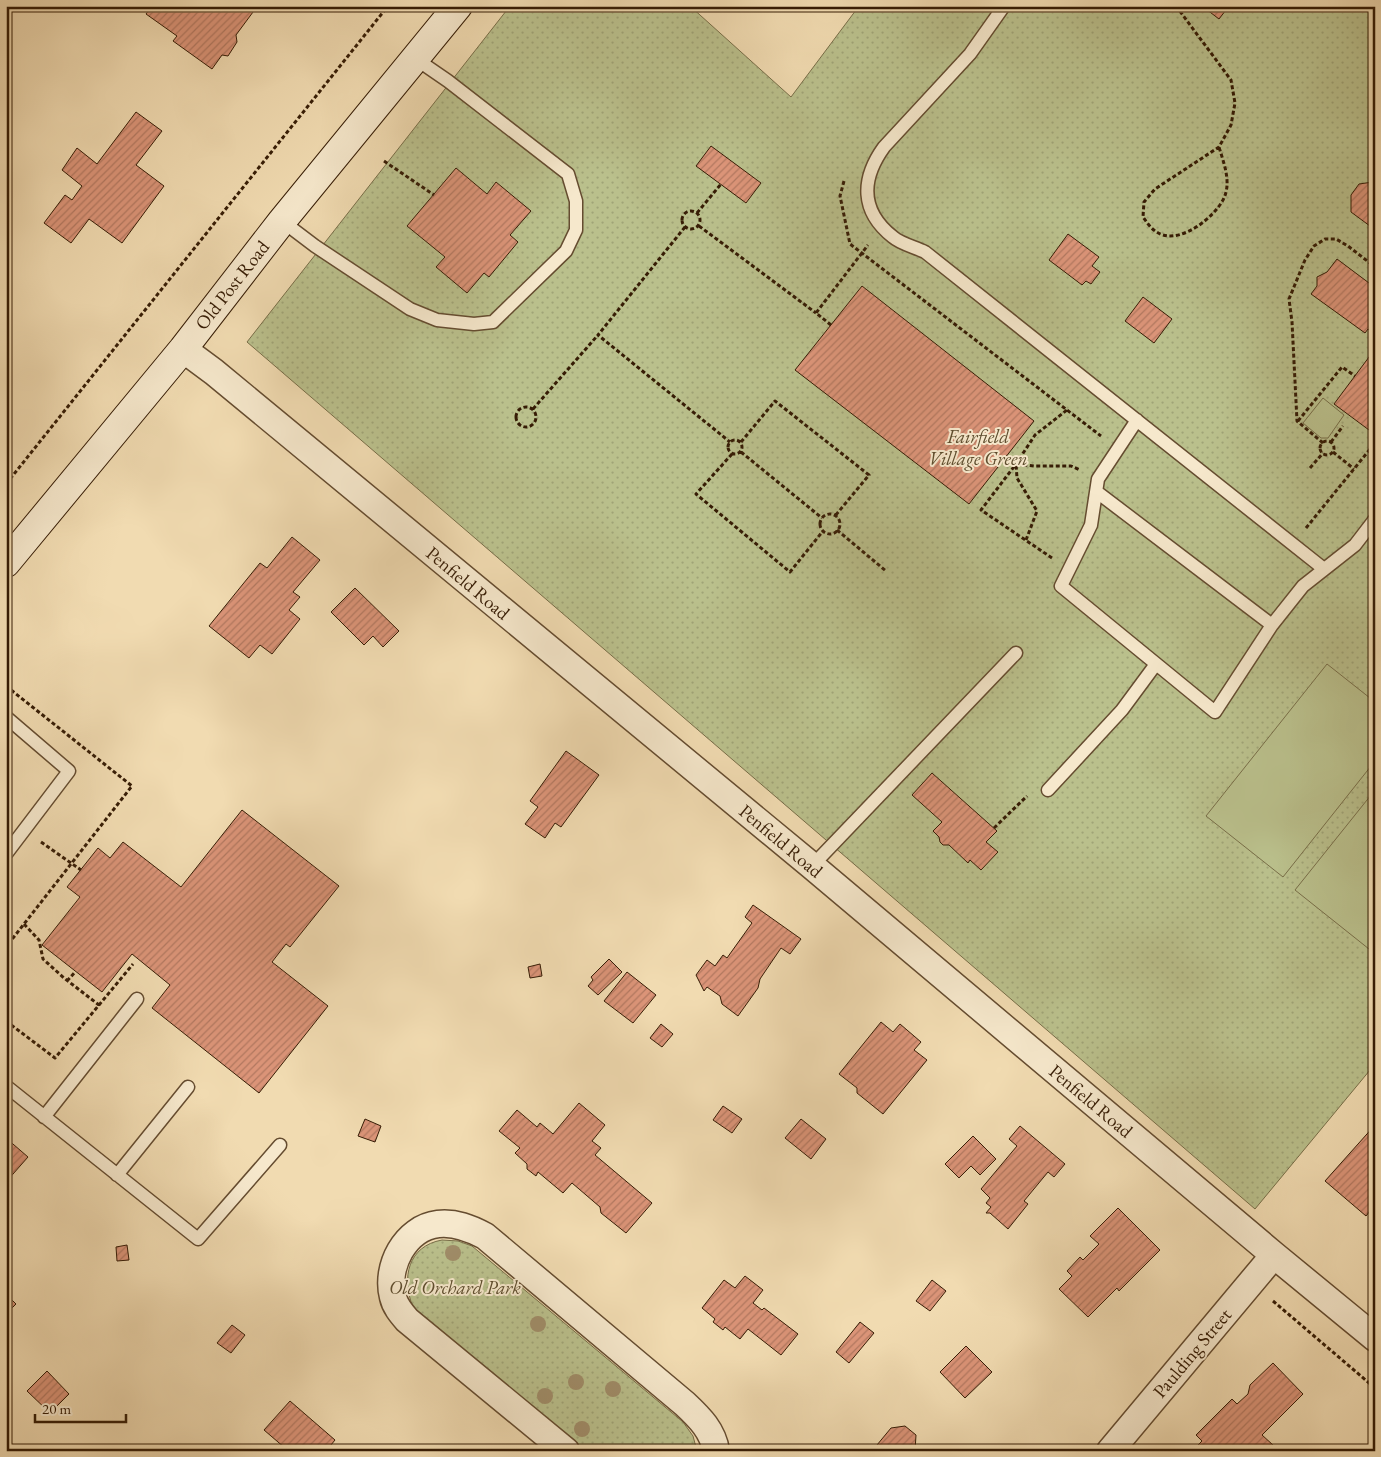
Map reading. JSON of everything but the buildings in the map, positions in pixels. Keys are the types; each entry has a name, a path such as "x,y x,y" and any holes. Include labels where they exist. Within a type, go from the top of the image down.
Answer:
{"street":[{"name":"Old Post Road","path":"6,563 458,6"},
{"name":"Penfield Road","path":"182,348 812,866 1375,1338"},
{"path":"566,1451 407,1320 399,1310 393,1299 391,1286 394,1262 401,1248 423,1228 437,1224 466,1226 485,1236 686,1404 710,1432 716,1451"},
{"name":"Paulding Street","path":"1110,1451 1274,1255"}],"lane":[{"path":"1004,6 970,54 873,162 868,180 868,200 874,218 894,238 925,252 1324,569"},
{"path":"282,221 315,246 410,309 437,320 474,324 493,322 566,250 576,230 576,201 568,174 448,81 416,59"},
{"path":"1137,420 1098,485 1091,525 1061,586 1215,712 1272,625 1304,586 1355,544 1375,519"},
{"path":"1098,485 1272,625"},
{"path":"812,866 1016,653"},
{"path":"1048,790 1122,710 1156,664"},
{"path":"6,717 68,770 6,854"},
{"path":"44,1117 137,998"},
{"path":"6,1086 198,1239 280,1145"},
{"path":"117,1175 188,1087"}],"path":[{"path":"6,484 388,6"},
{"path":"1176,6 1231,80 1235,103 1231,125 1219,148 1155,189 1144,202 1143,217 1152,229 1163,235 1181,235 1196,228 1223,200 1227,172 1219,148"},
{"path":"384,161 434,195"},
{"path":"697,214 721,184"},
{"path":"690,211 697,214 700,219 699,226 692,230 685,227 682,221 684,214 690,211"},
{"path":"699,226 830,325"},
{"path":"533,409 598,335 685,227"},
{"path":"816,313 882,227"},
{"path":"1323,443 1297,421 1289,299 1305,260 1314,246 1325,239 1336,239 1375,266"},
{"path":"598,335 730,442"},
{"path":"1297,421 1342,367 1355,376"},
{"path":"741,442 775,401 868,475 835,516"},
{"path":"525,407 533,409 536,416 534,423 527,427 520,425 516,418 518,410 525,407"},
{"path":"1067,410 1035,435 1016,464 981,510 1069,568"},
{"path":"1331,442 1343,426"},
{"path":"730,442 735,440 741,442"},
{"path":"730,442 728,447 732,454"},
{"path":"741,442 742,452"},
{"path":"1331,442 1323,443 1320,448 1323,453 1329,455 1333,452"},
{"path":"1331,442 1334,446 1333,452"},
{"path":"1294,544 1375,443"},
{"path":"742,452 732,454 696,494 790,572 823,531"},
{"path":"742,452 822,518"},
{"path":"1333,452 1354,469"},
{"path":"1310,468 1323,453"},
{"path":"1006,456 1016,464 1071,466 1098,485"},
{"path":"1016,464 1018,478 1037,511 1026,540"},
{"path":"828,515 835,516 839,523 837,530 830,534 823,531 820,525 822,518 828,515"},
{"path":"837,530 886,571"},
{"path":"994,828 1038,785 1048,790"},
{"path":"24,830 81,870"},
{"path":"24,924 39,940 43,959 67,981 99,1005"},
{"path":"6,1021 55,1058 133,964"},
{"path":"67,981 75,972"},
{"path":"1251,1282 1375,1388"}],"green space":[{"name":"Fairfield Village Green","path":"510,6 690,6 791,97 859,6 1375,6 1375,1064 1255,1209 247,342"},
{"path":"1323,398 1344,415 1328,438 1321,438 1303,423"},
{"path":"1327,664 1375,702 1375,761 1283,877 1206,816"},
{"path":"1375,790 1375,942 1369,949 1295,890"},
{"name":"Old Orchard Park","path":"442,1240 458,1241 472,1246 683,1422 693,1436 697,1451 586,1451 413,1307 408,1285 410,1265 421,1249 430,1243"}]}
